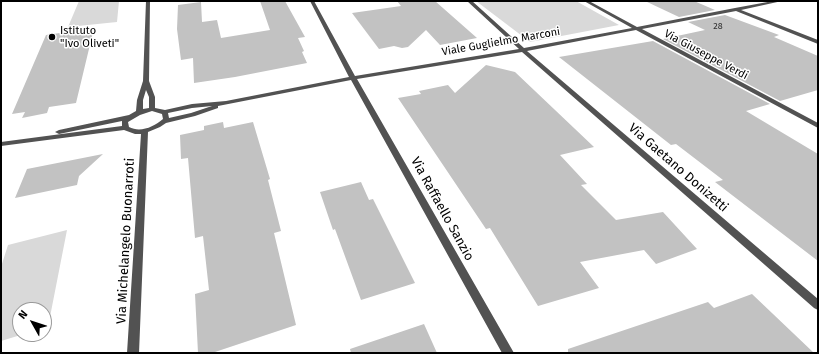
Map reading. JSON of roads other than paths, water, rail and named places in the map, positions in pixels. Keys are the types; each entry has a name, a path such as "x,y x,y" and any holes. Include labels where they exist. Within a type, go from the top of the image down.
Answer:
{"street":[{"path":"139,112 140,100 146,81 148,1"},
{"name":"Via Raffaello Sanzio","path":"312,1 508,353"},
{"name":"Via Gaetano Donizetti","path":"470,1 523,50 818,305"},
{"name":"Via Giuseppe Verdi","path":"586,1 818,126"},
{"name":"Viale Guglielmo Marconi","path":"164,112 192,106 226,103 354,78 523,50 780,1"},
{"path":"735,9 818,42"},
{"path":"146,81 152,97 152,109"},
{"name":"Viale Guglielmo Marconi","path":"145,131 164,122 193,116 226,103"},
{"path":"29,140 129,117 139,112 152,109 164,112 167,116 164,122"},
{"path":"125,128 125,121 129,117"},
{"path":"1,144 88,134 125,128 134,132 145,131"},
{"name":"Via Michelangelo Buonarroti","path":"133,353 145,131"}],"place":[{"name":"Istituto \"Ivo Oliveti\"","path":"52,37"}]}
